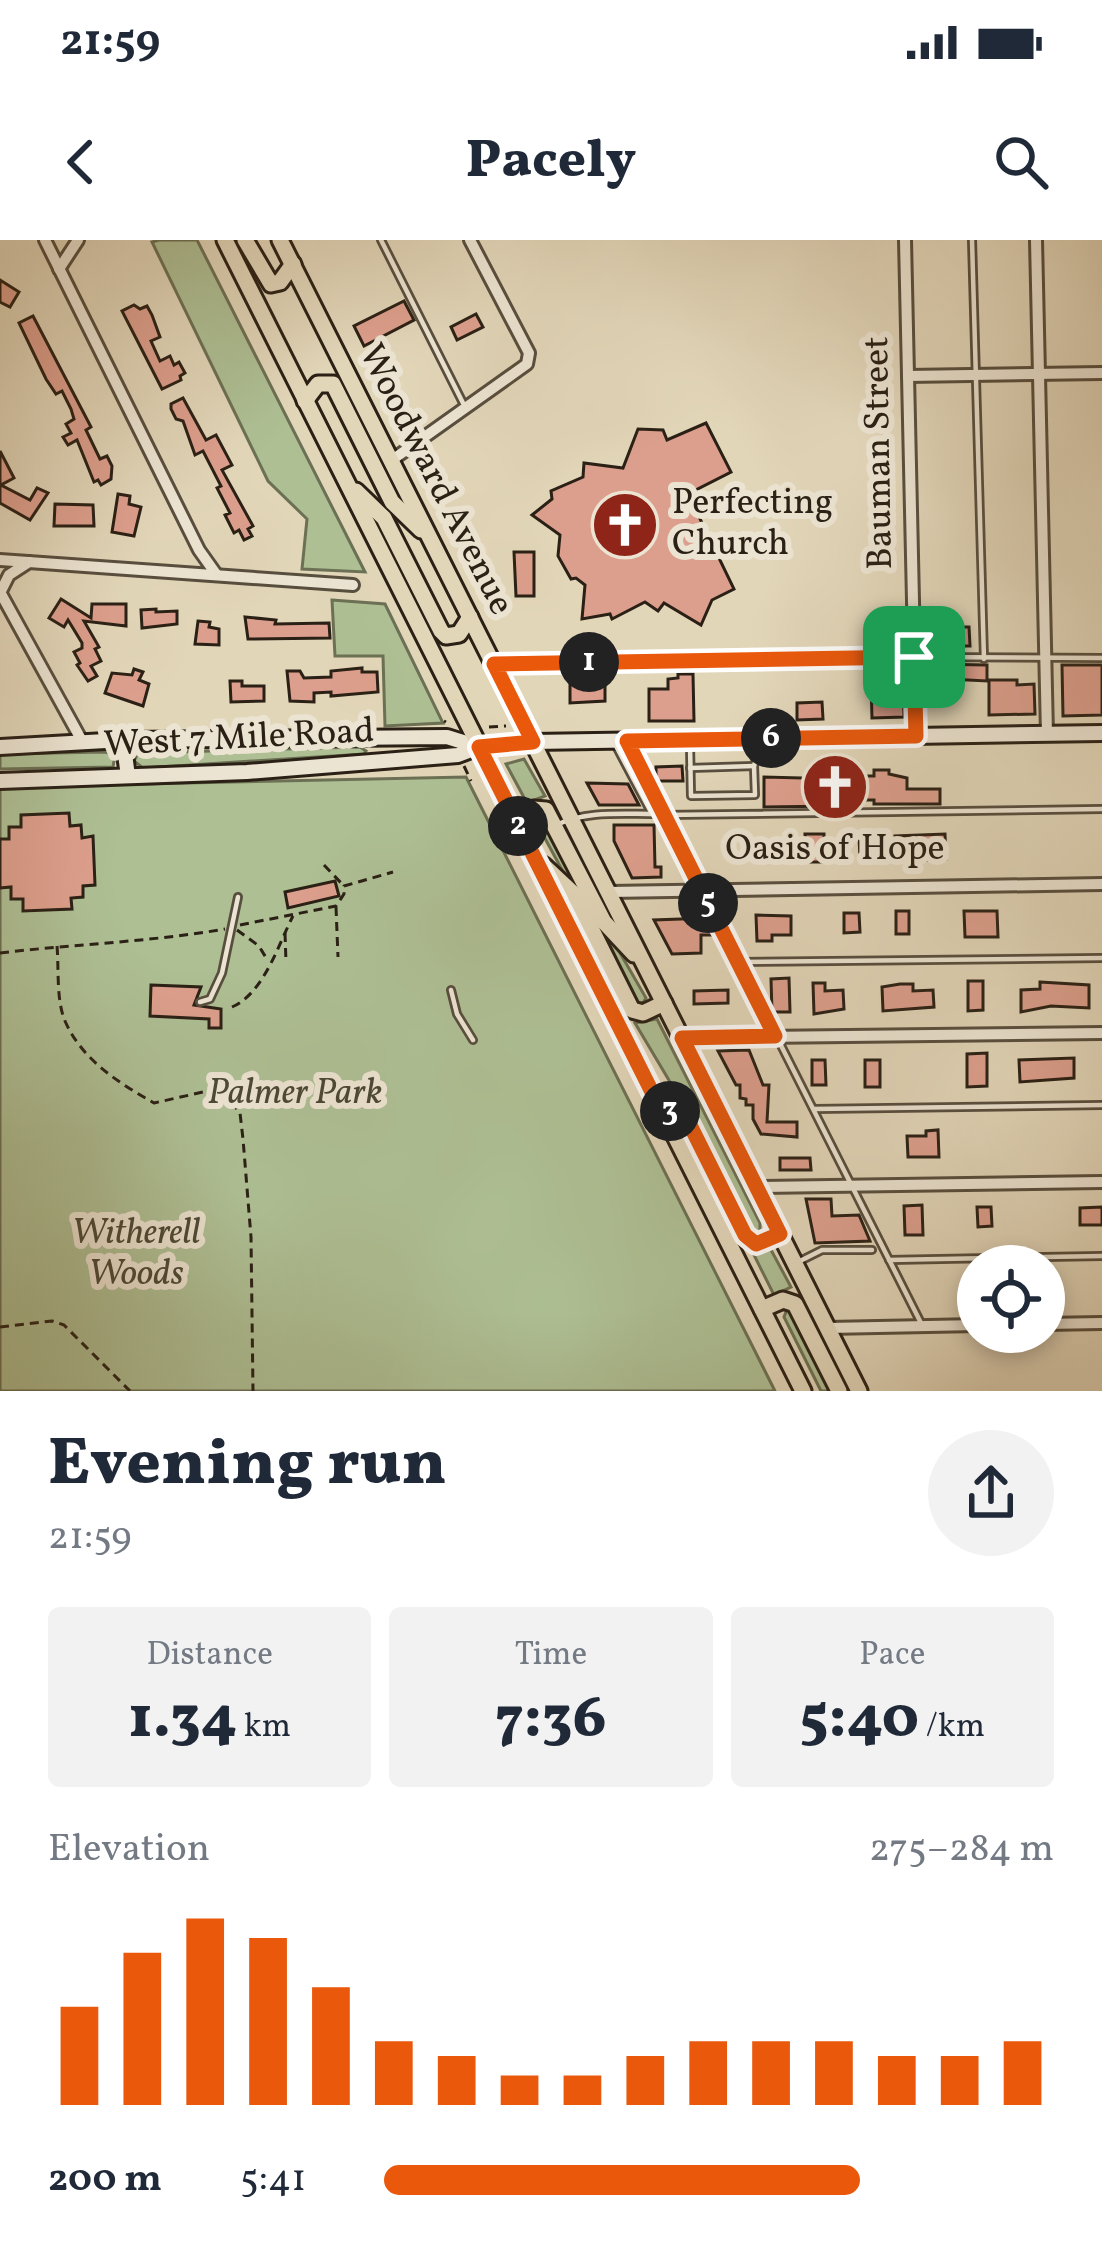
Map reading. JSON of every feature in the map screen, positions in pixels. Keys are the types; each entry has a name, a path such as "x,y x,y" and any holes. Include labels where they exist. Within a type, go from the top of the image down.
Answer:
{"main road":[{"path":"225,240 802,1391"},
{"path":"245,240 271,284 280,282 292,265"},
{"name":"Woodward Avenue","path":"280,240 859,1391"},
{"path":"305,401 318,384 333,384 392,502 431,540"},
{"path":"345,481 384,518 441,631 446,636 459,634 470,617"},
{"name":"West 7 Mile Road","path":"0,781 381,762 533,742 1102,733"},
{"name":"West 7 Mile Road","path":"0,747 123,740 447,737 479,747"},
{"path":"376,738 381,762"},
{"path":"123,740 128,776"},
{"path":"521,830 530,813 540,808 555,825 604,922 644,965"},
{"path":"534,856 574,895 632,1010 643,1013 664,1003"},
{"path":"657,1102 690,1125 750,1241 762,1244 780,1234"},
{"path":"762,1310 783,1300 795,1304 839,1391"}],"street":[{"path":"45,240 199,550 216,574"},
{"path":"59,269 78,240"},
{"path":"392,460 529,359 470,240"},
{"name":"Bauman Street","path":"905,240 916,736"},
{"path":"1036,240 1047,734"},
{"path":"908,376 1102,373"},
{"path":"176,571 187,566 199,550"},
{"path":"0,560 353,585"},
{"path":"29,562 9,574 0,593 82,741"},
{"path":"494,664 914,657"},
{"path":"609,892 1102,884"},
{"path":"682,1038 1102,1033"},
{"path":"757,1187 1102,1182"},
{"path":"1065,1324 1102,1323"},
{"path":"828,1328 957,1325"}],"lane":[{"path":"381,240 466,408"},
{"path":"972,240 984,659"},
{"path":"914,657 1102,658"},
{"path":"690,740 691,796 755,795 754,766 761,738"},
{"path":"621,741 704,890 922,1326"},
{"path":"555,825 572,818 652,814 621,741"},
{"path":"690,768 754,766"},
{"path":"664,815 1102,809"},
{"path":"200,1002 210,998 222,973 238,897"},
{"path":"737,962 1102,958"},
{"path":"451,990 473,1040"},
{"path":"812,1109 1102,1105"},
{"path":"795,1264 822,1250 872,1250"},
{"path":"890,1260 1102,1256"}],"path":[{"path":"489,728 506,726"},
{"path":"462,763 471,781"},
{"path":"324,865 344,886 336,906 338,957"},
{"path":"344,886 393,872"},
{"path":"0,953 168,938 336,906"},
{"path":"232,1007 245,1001 294,914"},
{"path":"233,927 259,946 269,962"},
{"path":"285,932 286,962"},
{"path":"57,946 64,1018 86,1053 113,1080 154,1103 221,1088 240,1113 250,1237 253,1391"},
{"path":"0,1327 52,1321 64,1325 130,1391"}],"green space":[{"path":"197,240 365,572 302,569 307,519 268,481 152,242"},
{"path":"332,600 385,604 443,723 385,726 383,656 335,656"},
{"path":"360,747 364,754 143,768 134,761 138,753"},
{"path":"0,754 115,755 113,767 0,769"},
{"path":"524,759 545,796 527,803 506,764"},
{"name":"Palmer Park","path":"466,777 775,1391 0,1391 0,787"},
{"path":"540,814 646,998 643,1003 634,1003 535,820"},
{"path":"657,1019 760,1223 760,1235 751,1235 692,1119 635,1023"},
{"path":"770,1248 791,1287 774,1295 753,1253"},
{"path":"788,1307 836,1391 821,1391 784,1317"}],"building":[{"path":"0,280 19,292 10,307 0,302"},
{"path":"404,301 414,320 364,346 354,326"},
{"path":"147,306 152,315 160,337 151,341 160,361 170,356 185,373 162,389 122,311"},
{"path":"476,314 483,327 457,340 451,327"},
{"path":"33,316 91,427 86,430 100,459 107,456 112,466 111,479 101,485 94,482 77,440 68,445 63,437 71,433 66,424 74,419 71,409 62,391 56,394 46,379 19,323"},
{"path":"183,398 206,440 216,435 232,465 222,470 253,526 248,529 252,536 244,540 239,530 234,533 225,515 230,513 217,488 221,486 203,451 195,455 183,421 171,409 171,404"},
{"name":"Perfecting Church","path":"706,423 731,472 688,494 734,589 712,600 701,625 664,603 658,611 645,602 612,619 610,614 582,619 585,585 571,579 558,556 560,535 532,515 552,499 551,491 583,477 584,463 623,468 638,429 663,430 667,440"},
{"path":"0,451 14,478 1,485 30,500 37,488 48,493 30,520 0,503"},
{"path":"118,494 130,496 129,504 141,507 134,536 112,532"},
{"path":"55,504 93,505 94,526 54,526"},
{"path":"514,552 534,552 534,596 516,596"},
{"path":"61,599 91,618 92,604 126,604 126,626 84,621 99,647 95,649 101,661 91,666 97,676 88,681 74,652 82,643 68,620 64,627 49,618"},
{"path":"141,610 177,611 177,624 142,628"},
{"path":"245,617 276,620 275,624 329,623 330,638 248,639"},
{"path":"198,621 219,629 219,645 195,644"},
{"path":"940,627 969,627 970,646 940,646"},
{"path":"929,664 987,665 987,681 929,678"},
{"path":"1062,665 1102,665 1102,715 1063,716"},
{"path":"362,668 362,672 377,672 378,692 314,693 314,702 290,701 287,671 300,671 304,678 331,677 331,671"},
{"path":"134,669 143,672 139,680 149,684 143,706 105,693 112,673 132,675"},
{"path":"693,674 694,721 649,721 649,689 668,689 668,679"},
{"path":"570,680 605,683 605,701 570,703"},
{"path":"903,680 904,717 872,718 871,681"},
{"path":"989,680 1034,684 1035,714 989,715"},
{"path":"230,681 264,686 264,701 231,702"},
{"path":"822,702 823,719 797,720 797,703"},
{"path":"682,766 683,781 656,781 656,767"},
{"name":"Oasis of Hope","path":"874,770 907,778 907,789 940,789 940,804 837,800 837,806 764,807 764,777 841,779 874,776"},
{"path":"587,783 628,784 639,805 599,805"},
{"path":"69,813 70,826 81,825 82,838 93,836 95,885 83,886 83,897 71,898 72,909 23,911 23,899 11,899 11,887 0,888 0,839 9,839 9,827 21,827 21,815"},
{"path":"614,825 654,825 655,867 661,867 661,877 632,878 614,841"},
{"path":"805,834 824,834 824,862 806,862"},
{"path":"945,834 946,859 896,862 895,836"},
{"path":"859,836 874,836 875,858 860,859"},
{"path":"335,881 339,896 288,908 285,892"},
{"path":"896,911 909,911 909,934 896,934"},
{"path":"964,911 997,911 998,937 965,937"},
{"path":"844,913 859,913 860,932 844,933"},
{"path":"756,915 791,916 791,935 757,941"},
{"path":"709,918 717,935 701,935 701,953 672,954 654,920"},
{"path":"789,978 790,1012 772,1012 771,979"},
{"path":"968,981 983,981 983,1010 968,1011"},
{"path":"1040,982 1089,985 1089,1008 1051,1006 1021,1012 1021,990 1040,989"},
{"path":"813,983 825,983 825,991 843,990 844,1009 814,1014"},
{"path":"913,984 913,991 933,990 934,1007 883,1011 882,987"},
{"path":"151,985 201,987 194,1005 221,1009 221,1028 209,1028 209,1019 150,1016"},
{"path":"728,990 728,1003 694,1004 694,991"},
{"path":"749,1050 763,1085 769,1085 767,1122 797,1122 797,1137 761,1134 753,1119 753,1105 740,1098 740,1085 718,1051"},
{"path":"987,1053 987,1086 967,1087 967,1054"},
{"path":"1074,1058 1074,1078 1020,1082 1019,1060"},
{"path":"812,1060 825,1060 826,1085 812,1085"},
{"path":"865,1060 880,1060 880,1087 865,1087"},
{"path":"938,1130 939,1157 908,1157 907,1136 926,1136 926,1131"},
{"path":"780,1158 810,1158 811,1170 780,1170"},
{"path":"806,1199 831,1199 832,1216 859,1215 870,1241 815,1243"},
{"path":"922,1205 923,1235 905,1235 904,1206"},
{"path":"977,1207 991,1207 992,1226 978,1227"},
{"path":"1102,1207 1102,1225 1080,1225 1080,1208"}],"place":[{"name":"Perfecting Church","path":"625,525"},
{"name":"Oasis of Hope","path":"835,787"}],"route":[{"path":"914,657 916,736 627,741 775,1036 682,1038 780,1234 756,1244 745,1235 690,1125 657,1102 479,747 533,742 494,664 914,657"}],"park label":[{"name":"Witherell Woods","path":"136,1254"}]}
